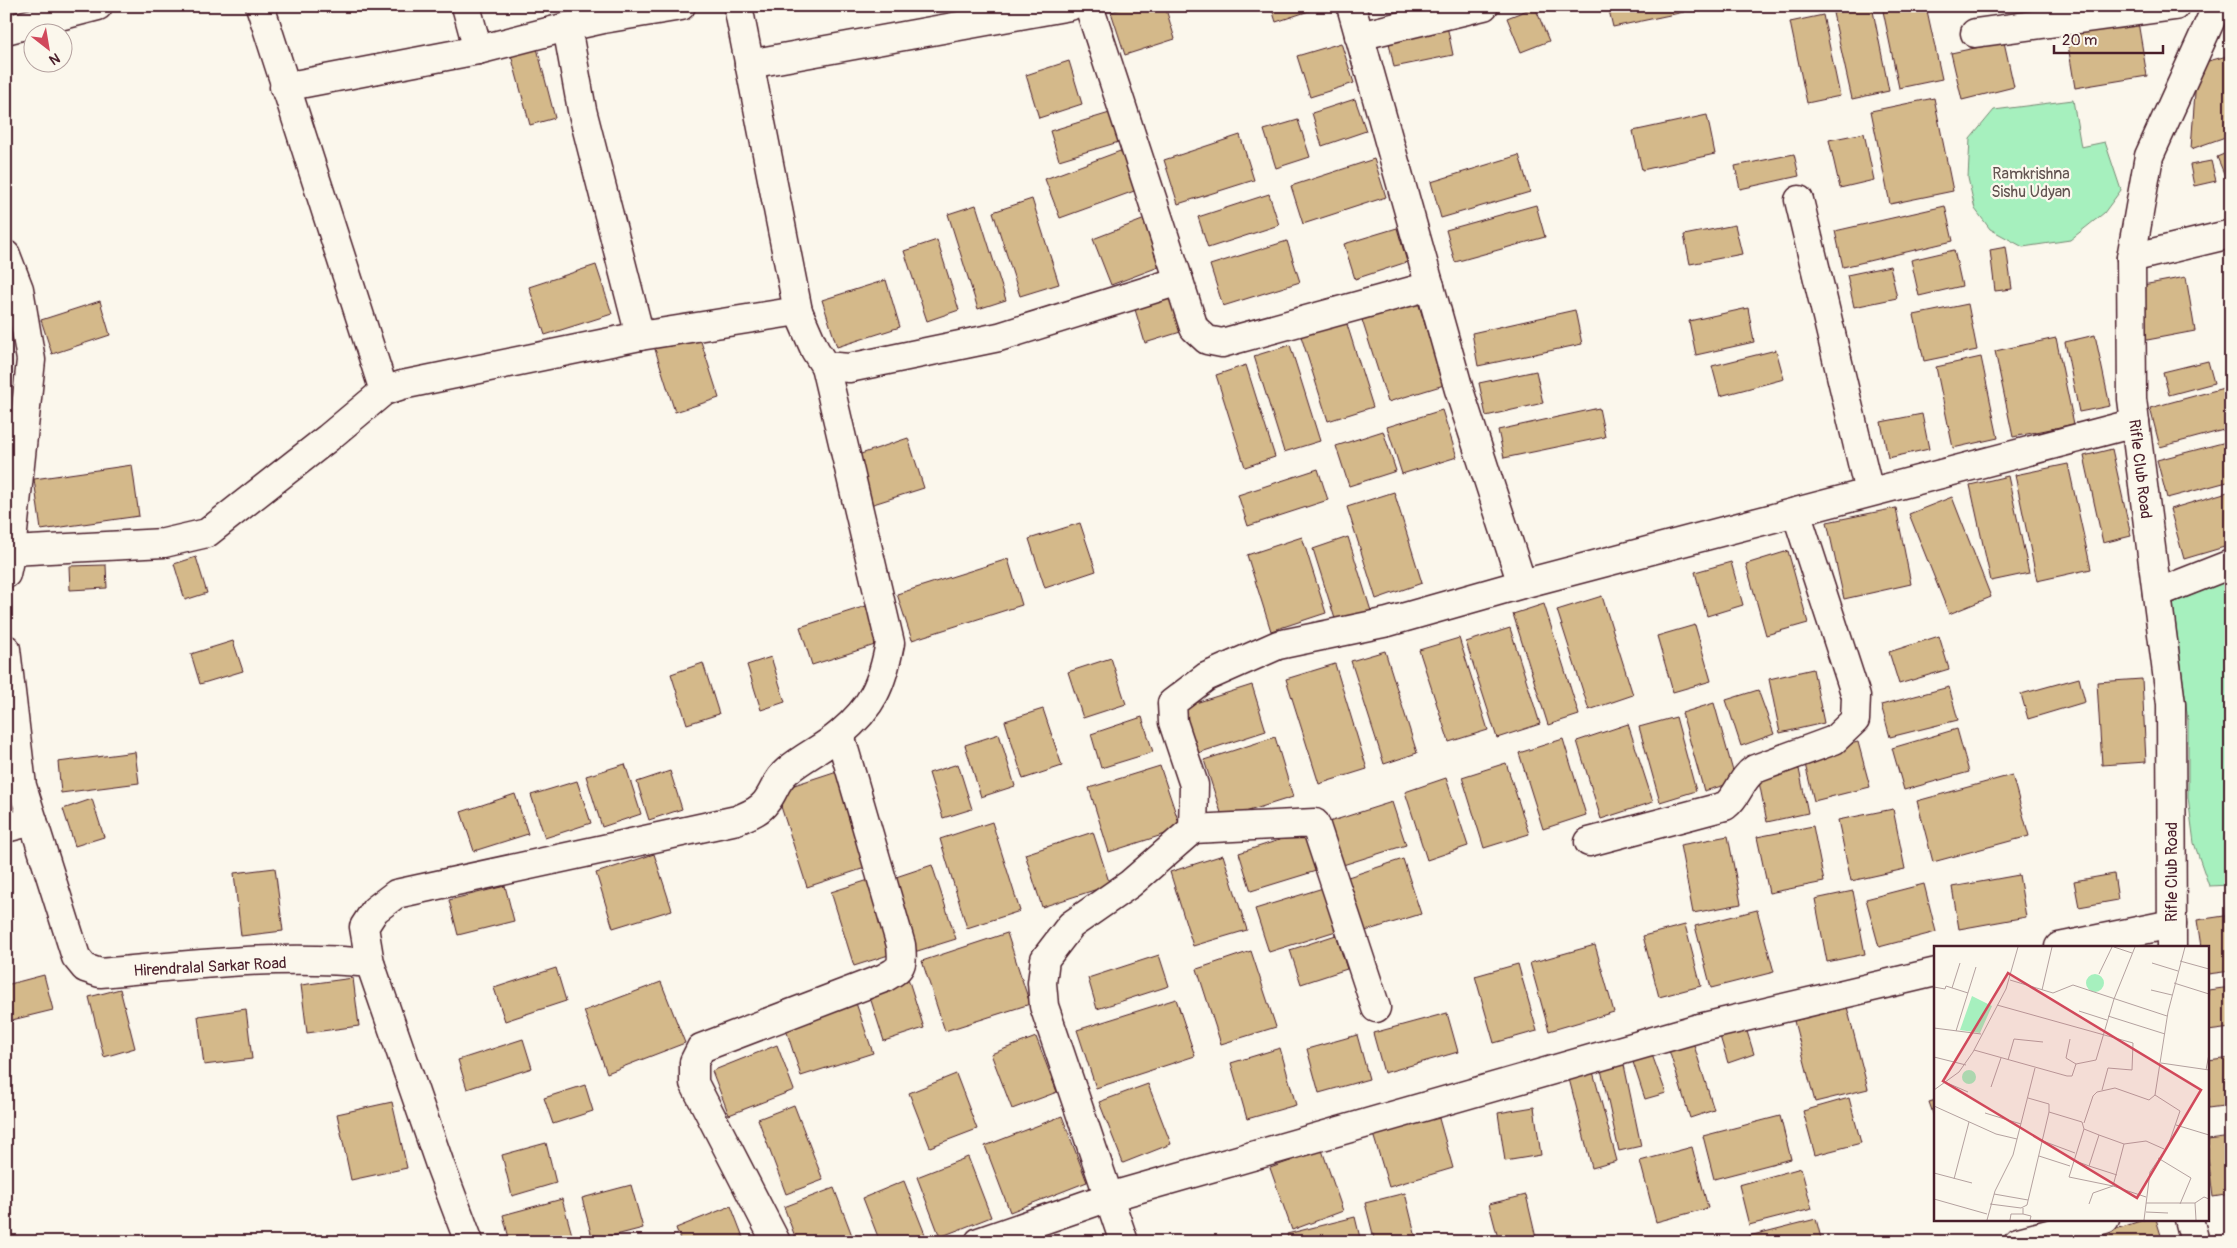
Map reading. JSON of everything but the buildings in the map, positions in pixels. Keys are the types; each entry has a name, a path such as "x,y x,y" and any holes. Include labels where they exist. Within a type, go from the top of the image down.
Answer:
{"street":[{"path":"6,30 98,6"},
{"path":"260,6 284,87 384,391"},
{"path":"466,6 478,50"},
{"path":"284,87 478,50 603,19 681,6"},
{"path":"469,1242 440,1166 370,963 364,927 375,910 396,894 737,820 757,812 766,802 775,783 788,770 840,734 873,700 885,671 890,643 826,366 815,350 798,311 738,6"},
{"path":"749,64 1070,6"},
{"path":"1089,6 1194,328 1207,340 1222,343 1430,286"},
{"path":"1351,6 1459,390 1522,584"},
{"path":"1359,36 1484,6"},
{"path":"1975,33 2175,6"},
{"name":"Rifle Club Road","path":"2172,935 2171,704 2132,399 2131,258 2149,156 2217,6"},
{"path":"566,27 582,110 640,336"},
{"path":"1799,200 1869,492"},
{"path":"2131,258 2231,234"},
{"path":"6,255 18,289 31,360 14,447 9,563 164,543 206,533 328,438 384,391 402,385 640,336 798,311"},
{"path":"826,366 850,368 999,337 1179,281"},
{"path":"1193,829 1194,784 1173,722 1172,703 1206,677 1278,645 1388,622 1522,584 2135,423"},
{"path":"1590,842 1726,806 1736,797 1747,774 1834,740 1854,720 1856,696 1796,512"},
{"path":"2157,593 2231,564"},
{"name":"Hirendralal Sarkar Road","path":"6,649 22,786 76,958 85,968 100,973 219,963 335,959 370,963"},
{"path":"776,1242 694,1083 694,1062 701,1048 884,978 899,969 903,961 901,945 840,734"},
{"path":"6,828 33,821"},
{"path":"1124,1242 1044,1006 1042,983 1044,959 1071,925 1130,884 1193,829 1315,823 1376,1008"},
{"path":"2068,946 2172,935"},
{"path":"979,1242 1109,1197 1699,1028 1934,972"},
{"path":"2018,1242 2101,1220"},
{"path":"2189,1220 2196,1242"}],"green space":[{"name":"Ramkrishna Sishu Udyan","path":"2073,100 2081,147 2105,142 2121,190 2104,213 2070,240 2023,247 1990,229 1975,209 1968,178 1970,139 1994,110"},
{"path":"2231,579 2231,885 2209,886 2194,843 2188,797 2188,721 2173,603"}]}
